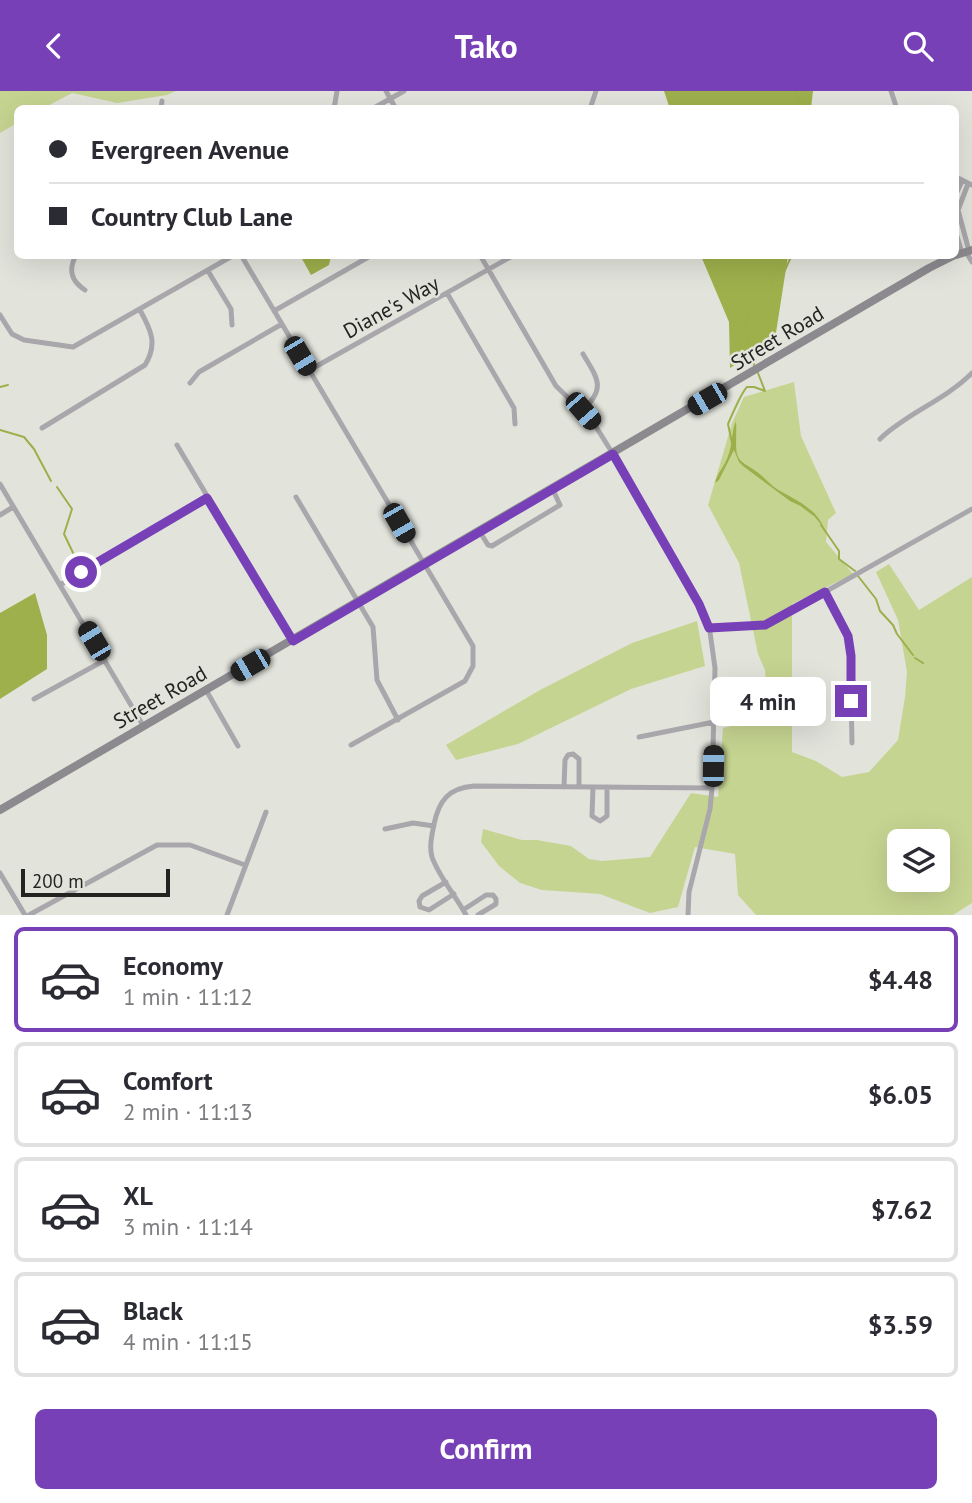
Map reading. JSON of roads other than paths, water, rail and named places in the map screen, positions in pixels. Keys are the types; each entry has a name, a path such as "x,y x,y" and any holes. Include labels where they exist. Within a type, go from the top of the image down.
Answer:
{"main road":[{"name":"Street Road","path":"0,810 952,259"}],"street":[{"path":"386,91 394,105"},
{"path":"380,105 404,91"},
{"path":"959,207 967,183"},
{"path":"959,219 963,253 972,262"},
{"path":"75,259 71,274 73,281 85,290"},
{"path":"0,315 12,334 24,341 69,348 85,342 228,259"},
{"path":"243,259 470,641 474,660 465,681 351,745"},
{"path":"274,311 365,259"},
{"path":"482,259 556,386 583,411 613,454 699,604 709,628 715,668 712,788 710,809 689,892 688,915"},
{"name":"Diane's Way","path":"309,371 507,259"},
{"path":"208,271 230,309 232,325"},
{"path":"447,293 513,408 515,424"},
{"path":"42,428 145,365 153,339 140,310"},
{"path":"190,383 199,372 282,324"},
{"path":"583,354 598,387 597,395 583,411"},
{"path":"880,439 951,392 972,373"},
{"path":"177,445 293,641"},
{"path":"0,484 144,727"},
{"path":"480,532 488,545 492,546 560,505 553,490"},
{"path":"296,497 374,631 379,686 398,720"},
{"path":"60,585 207,498"},
{"path":"0,515 13,507"},
{"path":"709,628 765,625 972,509"},
{"path":"825,592 840,618 850,646 852,743"},
{"path":"34,699 105,660"},
{"path":"206,690 238,746"},
{"path":"639,737 714,722"},
{"path":"564,787 565,760 568,755 573,754 579,759 579,787"},
{"path":"478,915 496,904 496,899 493,895 486,895 464,913 434,862 431,852 440,803 449,793 474,786 712,788"},
{"path":"593,787 592,816 600,821 607,816 607,787"},
{"path":"228,915 266,812"},
{"path":"386,829 413,823 434,826"},
{"path":"0,873 27,915 157,845 190,845 245,865"},
{"path":"446,882 422,896 420,907 429,909 454,894"}],"waterway":[{"path":"795,91 801,105"},
{"path":"754,365 745,323 753,304 772,286 772,277 777,270 784,272 790,259"},
{"path":"732,443 728,424 745,390 747,387 754,387 765,391 758,373"},
{"path":"0,387 8,385"},
{"path":"0,430 24,437 34,449 51,481"},
{"path":"57,487 72,509 64,534 76,559"},
{"path":"802,506 814,515"},
{"path":"821,525 839,551 839,559 855,571"},
{"path":"858,576 913,655"},
{"path":"915,658 923,663"}]}
